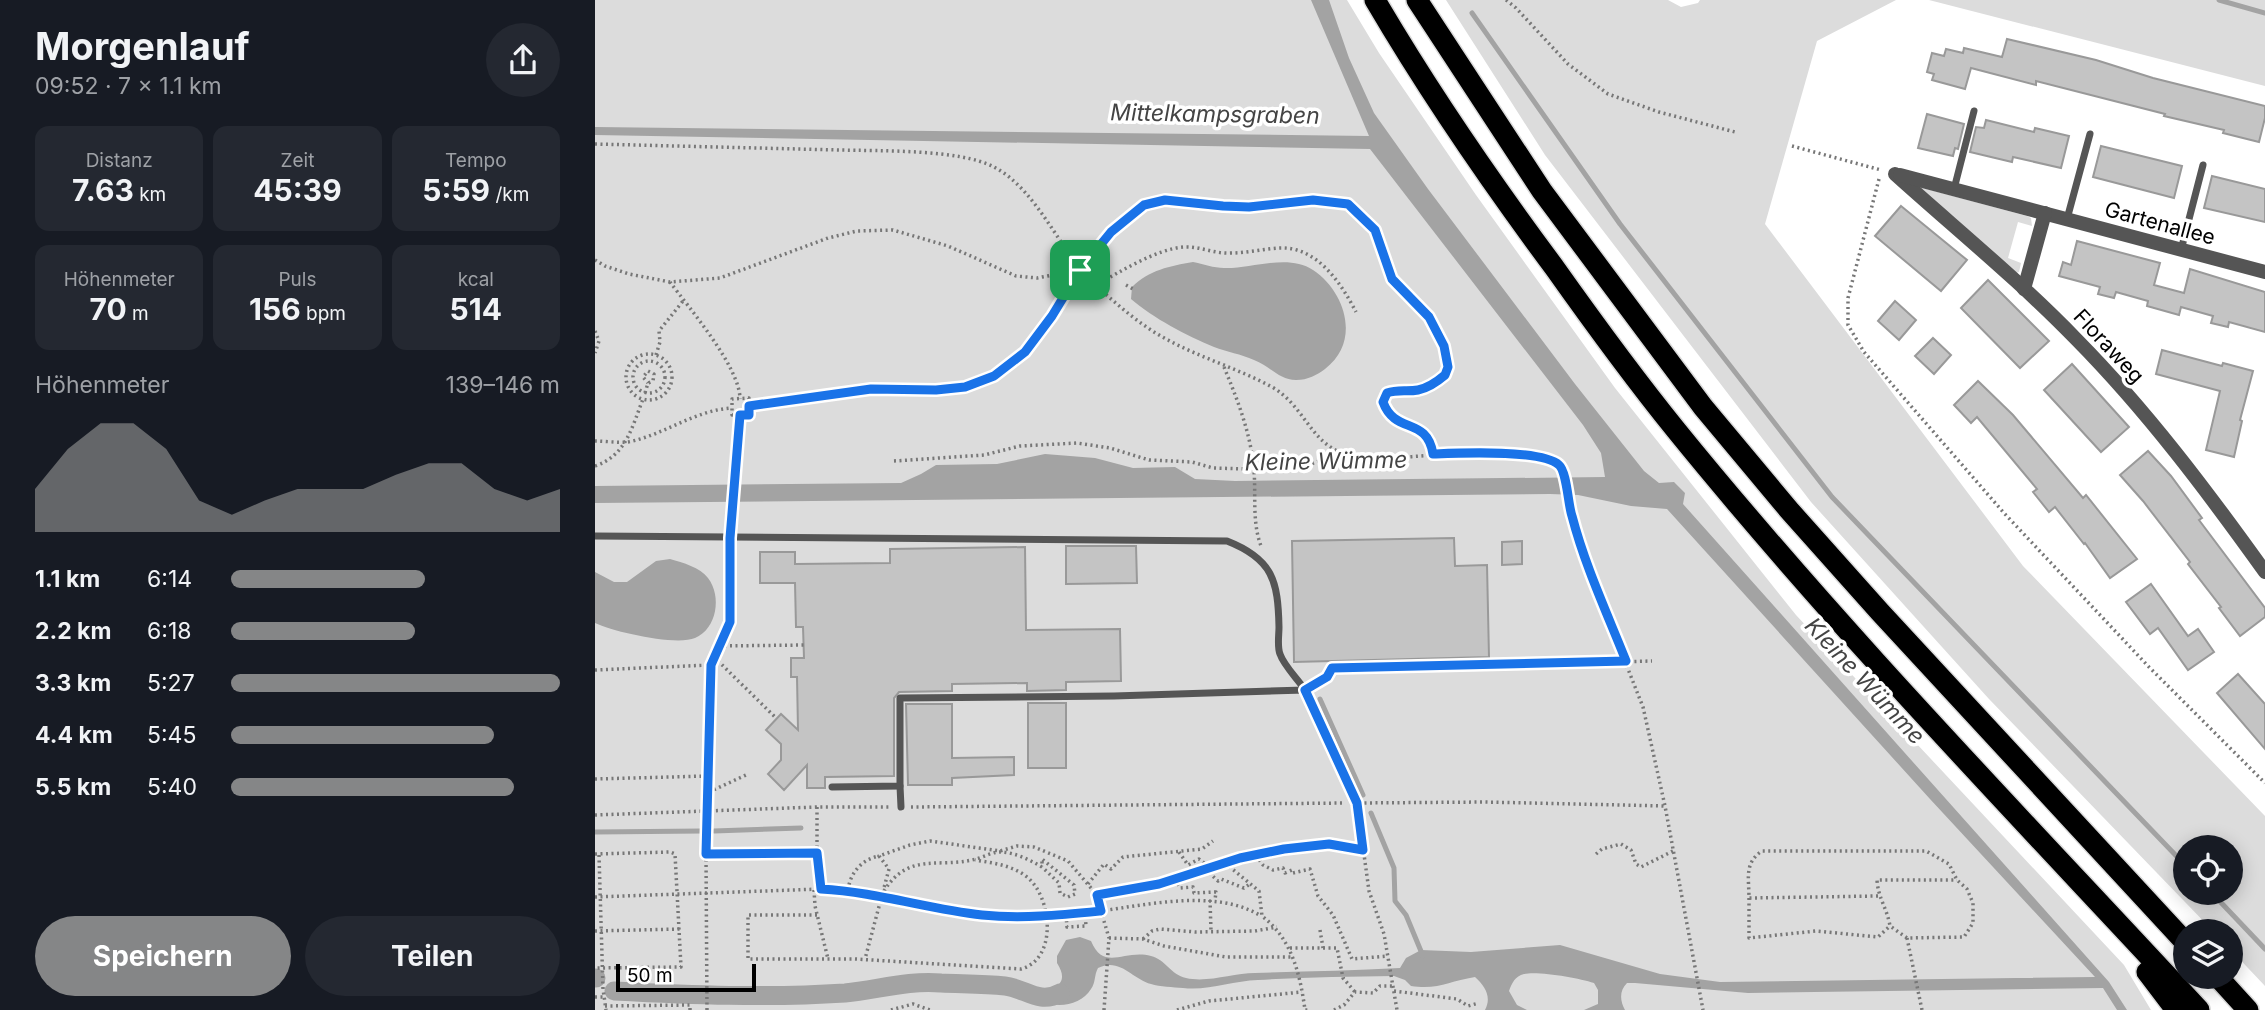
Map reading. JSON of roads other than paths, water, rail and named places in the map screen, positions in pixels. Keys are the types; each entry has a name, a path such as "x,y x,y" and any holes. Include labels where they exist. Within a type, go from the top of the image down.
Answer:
{"highway":[{"path":"1375,0 1455,128 1512,210 1674,427 1851,634 2199,1010"},
{"path":"1417,0 1542,191 1703,407 1853,581 2173,929"},
{"path":"2069,870 2176,1010"},
{"path":"2229,989 2248,1010"}],"street":[{"name":"Gartenallee","path":"1895,174 2265,272"},
{"name":"Floraweg","path":"1895,174 2077,340 2155,426 2265,572"},
{"path":"2024,289 2045,214"}],"lane":[{"path":"1954,190 1975,111"},
{"path":"2067,219 2090,134"},
{"path":"2181,250 2203,165"},
{"path":"595,536 1227,541 1248,549 1273,578 1279,601 1279,653 1305,690 1352,792"},
{"path":"901,807 900,698 1114,696 1305,690"},
{"path":"832,787 900,786"}],"waterway":[{"path":"2219,0 2265,13"},
{"path":"1472,13 1620,224 1832,497 2173,852"},
{"path":"1320,699 1363,795"},
{"path":"1371,813 1394,868 1395,901 1406,915 1423,956"},
{"path":"714,831 801,828"},
{"path":"595,832 702,831"},
{"path":"2223,905 2265,949"},
{"path":"614,991 787,995 845,993 929,982 1005,986 1039,997 1060,993"}],"water label":[{"name":"Mittelkampsgraben","path":"1215,114"},
{"name":"Kleine Wümme","path":"1326,461"},
{"name":"Kleine Wümme","path":"1865,681"}]}
